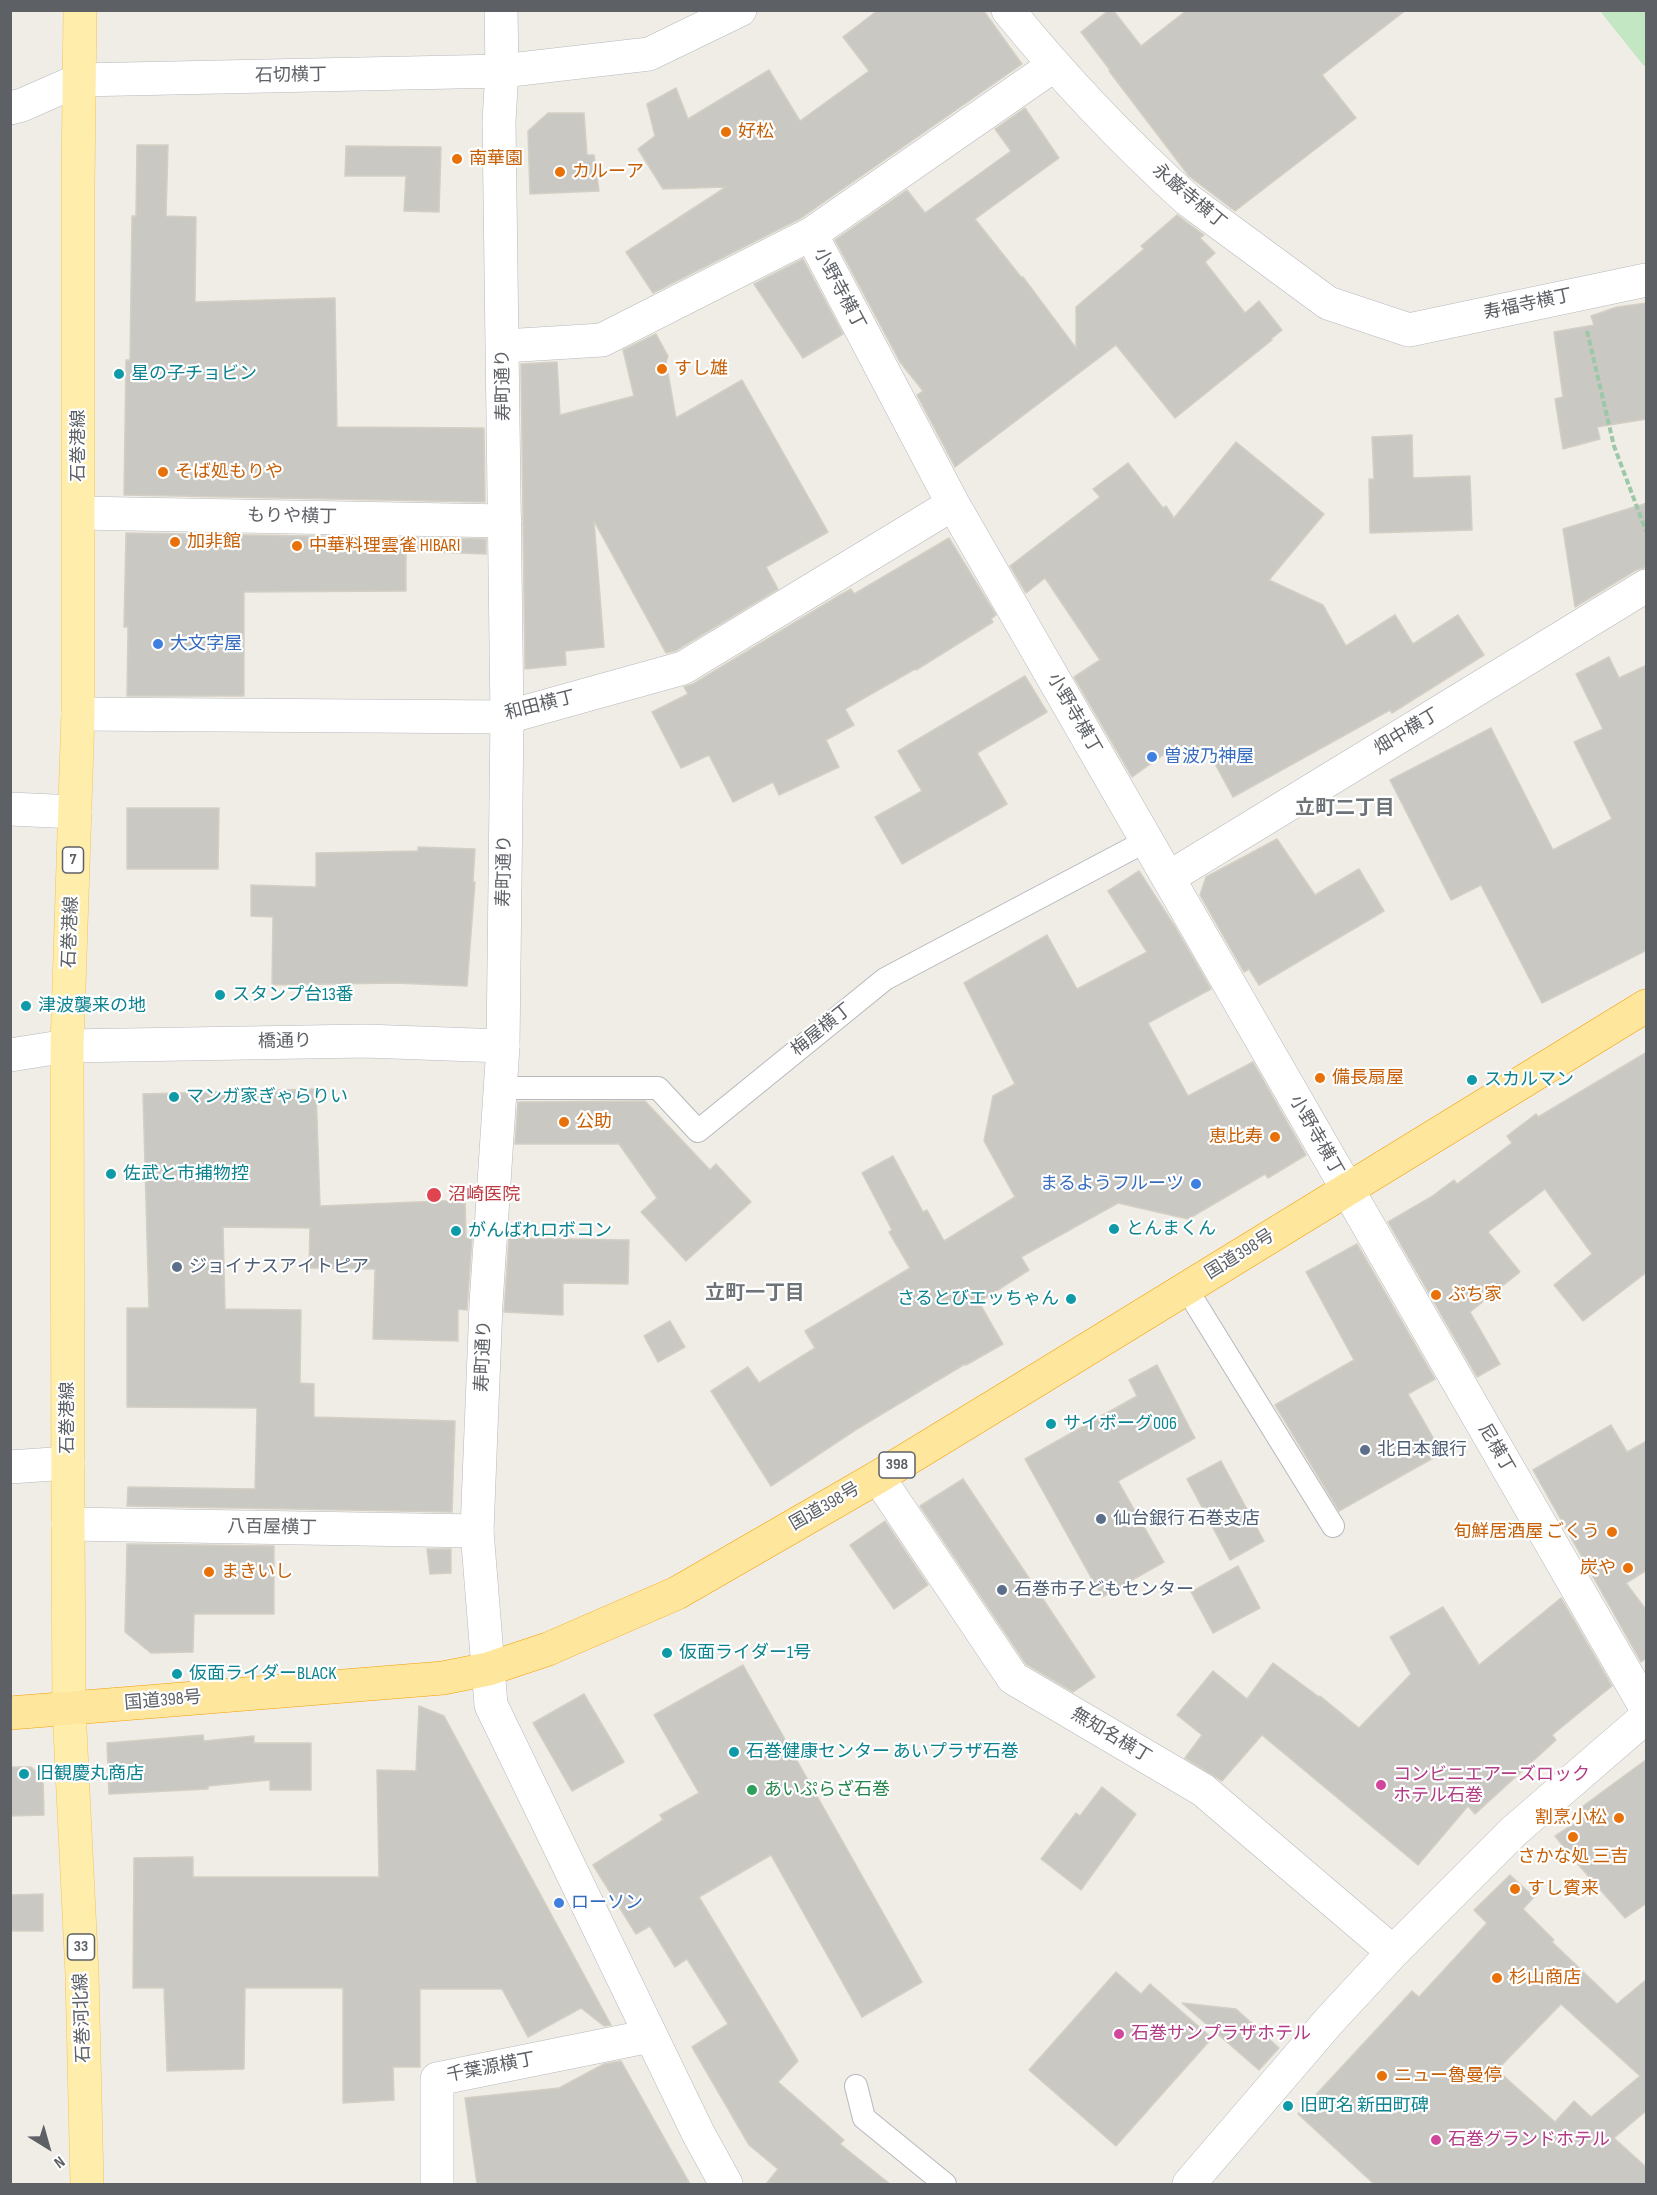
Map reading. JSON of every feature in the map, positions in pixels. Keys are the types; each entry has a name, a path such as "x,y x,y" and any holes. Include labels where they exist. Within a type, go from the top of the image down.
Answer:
{"highway":[{"name":"国道398号","path":"10,1713 443,1678 488,1670 548,1649 677,1593 878,1477 1647,1006"}],"main road":[{"name":"石巻港線","path":"69,1709 67,1046 78,714 80,10"},
{"name":"石巻河北線","path":"69,1709 82,1974 87,2184"}],"street":[{"name":"寿町通り","path":"501,10 500,121 507,717 503,1046 486,1304 477,1531 490,1704 650,2036 726,2184"},
{"name":"石切横丁","path":"79,80 502,72 649,54 740,10"},
{"name":"永巌寺横丁","path":"1008,10 1053,66 1125,141 1188,200 1328,303 1409,330"},
{"path":"504,346 602,340 811,234 1053,66"},
{"path":"10,108 79,80"},
{"name":"小野寺横丁","path":"811,234 953,504 1346,1189"},
{"name":"寿福寺横丁","path":"1409,330 1647,280"},
{"name":"和田横丁","path":"78,714 507,717 683,668 953,504"},
{"name":"もりや横丁","path":"79,513 505,521"},
{"name":"畑中横丁","path":"1168,878 1647,586"},
{"path":"10,809 75,812"},
{"name":"橋通り","path":"10,1055 67,1046 364,1041 503,1046"},
{"name":"尼横丁","path":"1346,1189 1647,1708"},
{"path":"10,1467 68,1462"},
{"name":"無知名横丁","path":"878,1477 1013,1678 1203,1790 1393,1952"},
{"name":"八百屋横丁","path":"68,1524 477,1531"},
{"path":"1189,2184 1329,2020 1393,1952 1514,1832 1647,1716"},
{"name":"千葉源横丁","path":"437,2184 436,2079 650,2036"}],"lane":[{"name":"梅屋横丁","path":"500,1088 658,1088 698,1131 885,979 1146,840"},
{"path":"1186,1288 1333,1526"},
{"path":"856,2086 864,2118 945,2184"}],"path":[{"path":"1579,294 1614,446 1647,531"}],"green space":[{"path":"1600,11 1646,11 1646,66 1643,65"}],"building":[{"path":"878,10 983,10 1022,64 801,218 653,293 626,252 726,187 663,189 638,149 655,136 647,104 676,88 688,119 769,70 800,121 869,71 843,37"},
{"path":"1109,10 1113,10 1141,46 1187,10 1406,10 1322,75 1356,118 1235,211 1189,176 1081,32"},
{"path":"1025,108 1059,158 975,219 1023,277 1076,348 1076,307 1144,249 1141,246 1177,215 1204,235 1200,238 1215,253 1205,262 1245,313 1259,301 1282,330 1175,418 1116,345 955,467 917,395 923,391 900,362 835,240 907,190 925,213 1011,151 995,129"},
{"path":"548,113 584,113 587,155 594,155 599,191 530,194 528,131"},
{"path":"137,145 168,145 166,216 196,217 195,302 335,298 337,427 484,428 485,502 124,495 126,360 130,360 132,216 136,216"},
{"path":"346,146 441,147 439,212 404,211 406,176 345,176"},
{"path":"803,259 843,334 803,358 754,284"},
{"path":"1647,303 1647,419 1597,427 1600,439 1563,449 1555,399 1563,397 1554,332 1594,325 1591,316 1617,307"},
{"path":"656,334 668,356 666,362 676,418 742,380 828,532 766,567 778,589 675,651 666,653 594,521 604,647 565,651 566,665 525,669 521,364 557,362 560,415 634,396 623,350"},
{"path":"1412,435 1413,478 1470,476 1472,530 1370,533 1369,479 1374,479 1372,437"},
{"path":"1236,442 1324,514 1269,580 1323,605 1346,646 1395,615 1413,644 1458,615 1484,655 1392,713 1390,710 1233,797 1208,751 1176,746 1132,777 1074,677 1100,660 1045,578 1026,593 1010,566 1100,497 1093,489 1128,463 1163,508 1166,506 1174,518"},
{"path":"1647,503 1647,567 1636,570 1575,607 1563,529"},
{"path":"126,533 486,539 486,554 406,551 406,591 244,592 244,696 127,696 128,627 124,627"},
{"path":"949,538 996,615 991,619 993,622 916,670 845,709 854,725 826,740 839,767 779,795 773,782 733,802 709,755 681,768 652,712 688,694 684,687 693,684 840,595 851,589 854,594"},
{"path":"1609,657 1619,678 1647,665 1647,950 1542,1003 1481,885 1451,900 1390,780 1491,728 1553,850 1612,819 1574,742 1603,729 1576,674"},
{"path":"1025,676 1047,712 977,753 1007,804 902,864 875,817 922,791 898,751"},
{"path":"127,808 219,808 218,869 127,869"},
{"path":"1277,839 1315,895 1359,869 1384,911 1259,985 1249,969 1244,972 1200,895 1206,877"},
{"path":"418,847 475,849 473,882 475,882 467,986 394,983 272,985 273,917 251,916 251,885 316,887 316,853 418,851"},
{"path":"1139,871 1211,989 1148,1023 1188,1096 1253,1062 1306,1155 1268,1178 1265,1174 1188,1219 1118,1203 1021,1257 1029,1270 979,1302 1003,1344 965,1364 857,1429 771,1486 711,1391 748,1367 759,1383 815,1348 805,1331 910,1268 889,1232 892,1230 862,1173 893,1156 923,1212 927,1210 944,1241 1015,1197 984,1141 993,1096 1015,1084 964,983 1047,935 1077,989 1147,952 1108,891"},
{"path":"1647,1052 1647,1272 1583,1321 1554,1285 1592,1254 1545,1189 1488,1232 1520,1272 1470,1312 1500,1364 1477,1377 1388,1222 1431,1197 1454,1180 1457,1184 1512,1143 1507,1136 1536,1114 1538,1117"},
{"path":"316,1089 320,1206 465,1200 466,1238 472,1238 467,1310 458,1309 458,1341 373,1339 375,1269 309,1268 310,1228 223,1227 225,1309 301,1310 300,1383 314,1384 314,1417 455,1421 452,1512 127,1506 128,1487 255,1489 257,1408 127,1407 127,1308 149,1308 143,1094"},
{"path":"645,1101 710,1170 716,1164 751,1202 686,1261 641,1212 657,1198 619,1144 515,1144 518,1102"},
{"path":"509,1238 629,1240 628,1284 563,1283 563,1315 504,1312"},
{"path":"1357,1244 1435,1379 1408,1394 1442,1453 1339,1511 1275,1405 1354,1360 1306,1272"},
{"path":"670,1321 685,1347 658,1362 644,1336"},
{"path":"1157,1365 1195,1438 1118,1481 1164,1562 1102,1597 1025,1459 1137,1396 1129,1380"},
{"path":"1611,1425 1627,1452 1647,1441 1647,1570 1626,1583 1647,1611 1647,1658 1641,1662 1533,1470"},
{"path":"1221,1461 1264,1541 1230,1560 1187,1479"},
{"name":"石巻市子どもセンター","path":"963,1479 1095,1677 1073,1692 1026,1664 920,1506"},
{"path":"885,1521 928,1585 894,1609 850,1545"},
{"path":"127,1544 274,1546 274,1614 194,1614 193,1652 151,1653 125,1632"},
{"path":"427,1549 451,1549 451,1573 430,1574"},
{"path":"1238,1566 1260,1608 1213,1633 1191,1592"},
{"path":"1561,1598 1612,1686 1552,1735 1556,1740 1475,1814 1468,1806 1418,1865 1262,1735 1222,1781 1185,1758 1202,1735 1177,1715 1213,1671 1247,1699 1273,1663 1320,1696 1359,1728 1411,1674 1390,1637 1443,1607 1479,1665"},
{"path":"743,1665 922,1982 862,2017 771,1855 699,1897 798,2061 778,2082 844,2140 840,2144 890,2184 766,2184 778,2169 749,2145 692,2047 728,2024 687,1959 675,1967 650,1926 636,1934 593,1865 663,1820 660,1815 699,1793 654,1715"},
{"path":"584,1694 624,1762 572,1791 533,1723"},
{"path":"419,1706 444,1716 611,2025 604,2026 581,2008 528,2037 502,1989 420,1989 420,2067 393,2067 394,2100 343,2103 343,1988 245,1988 244,2069 167,2071 164,1988 133,1988 134,1858 193,1857 193,1877 379,1877 377,1770 416,1771"},
{"path":"203,1735 204,1741 254,1736 254,1743 311,1743 311,1790 270,1790 270,1780 208,1786 208,1789 109,1794 107,1743"},
{"path":"1647,1759 1647,1903 1625,1918 1555,1836 1585,1816 1579,1809"},
{"path":"10,1767 31,1767 43,1778 44,1815 10,1816"},
{"path":"1102,1787 1136,1814 1081,1890 1041,1859 1076,1813 1080,1816"},
{"path":"1510,1875 1534,1897 1523,1909 1554,1940 1552,1942 1617,2004 1647,1979 1647,2110 1614,2138 1647,2168 1647,2184 1374,2184 1298,2114 1412,1991 1419,1997 1487,1923 1474,1910","holes":["1561,2004 1640,2076 1591,2117 1574,2101 1555,2122 1497,2070"]},
{"path":"43,1894 43,1931 10,1931 10,1895"},
{"path":"1116,1972 1141,1994 1150,1984 1212,2038 1116,2146 1029,2070"},
{"path":"1182,2003 1236,2009 1279,2048 1259,2070"},
{"path":"621,2061 690,2184 477,2184 465,2098 559,2088 604,2064"}],"place":[{"name":"好松","path":"726,132"},
{"name":"南華園","path":"457,159"},
{"name":"カルーア","path":"560,172"},
{"name":"すし雄","path":"662,369"},
{"name":"星の子チョビン","path":"119,374"},
{"name":"そば処もりや","path":"163,472"},
{"name":"加非館","path":"175,542"},
{"name":"中華料理雲雀 HIBARI","path":"297,546"},
{"name":"大文字屋","path":"158,644"},
{"name":"曽波乃神屋","path":"1152,757"},
{"name":"スタンプ台13番","path":"220,995"},
{"name":"津波襲来の地","path":"26,1006"},
{"name":"備長扇屋","path":"1320,1078"},
{"name":"スカルマン","path":"1472,1080"},
{"name":"マンガ家ぎゃらりい","path":"174,1097"},
{"name":"公助","path":"564,1122"},
{"name":"恵比寿","path":"1275,1137"},
{"name":"佐武と市捕物控","path":"111,1174"},
{"name":"まるようフルーツ","path":"1196,1184"},
{"name":"沼崎医院","path":"434,1195"},
{"name":"とんまくん","path":"1114,1229"},
{"name":"がんばれロボコン","path":"456,1231"},
{"name":"ジョイナスアイトピア","path":"177,1267"},
{"name":"ぷち家","path":"1436,1295"},
{"name":"さるとびエッちゃん","path":"1071,1299"},
{"name":"サイボーグ006","path":"1051,1424"},
{"name":"北日本銀行","path":"1365,1450"},
{"name":"仙台銀行 石巻支店","path":"1101,1519"},
{"name":"旬鮮居酒屋 ごくう","path":"1612,1532"},
{"name":"炭や","path":"1628,1568"},
{"name":"まきいし","path":"209,1572"},
{"name":"石巻市子どもセンター","path":"1002,1590"},
{"name":"仮面ライダー1号","path":"667,1653"},
{"name":"仮面ライダーBLACK","path":"177,1674"},
{"name":"石巻健康センター あいプラザ石巻","path":"734,1752"},
{"name":"旧観慶丸商店","path":"24,1774"},
{"name":"コンビニエアーズロック ホテル石巻","path":"1381,1785"},
{"name":"あいぷらざ石巻","path":"752,1790"},
{"name":"割烹小松","path":"1619,1818"},
{"name":"さかな処 三吉","path":"1573,1837"},
{"name":"すし賓来","path":"1515,1889"},
{"name":"ローソン","path":"559,1903"},
{"name":"杉山商店","path":"1497,1978"},
{"name":"石巻サンプラザホテル","path":"1119,2034"},
{"name":"ニュー魯曼停","path":"1382,2076"},
{"name":"旧町名 新田町碑","path":"1288,2106"},
{"name":"石巻グランドホテル","path":"1436,2140"}],"district":[{"name":"立町二丁目","path":"1345,809"},
{"name":"立町一丁目","path":"755,1294"}]}
